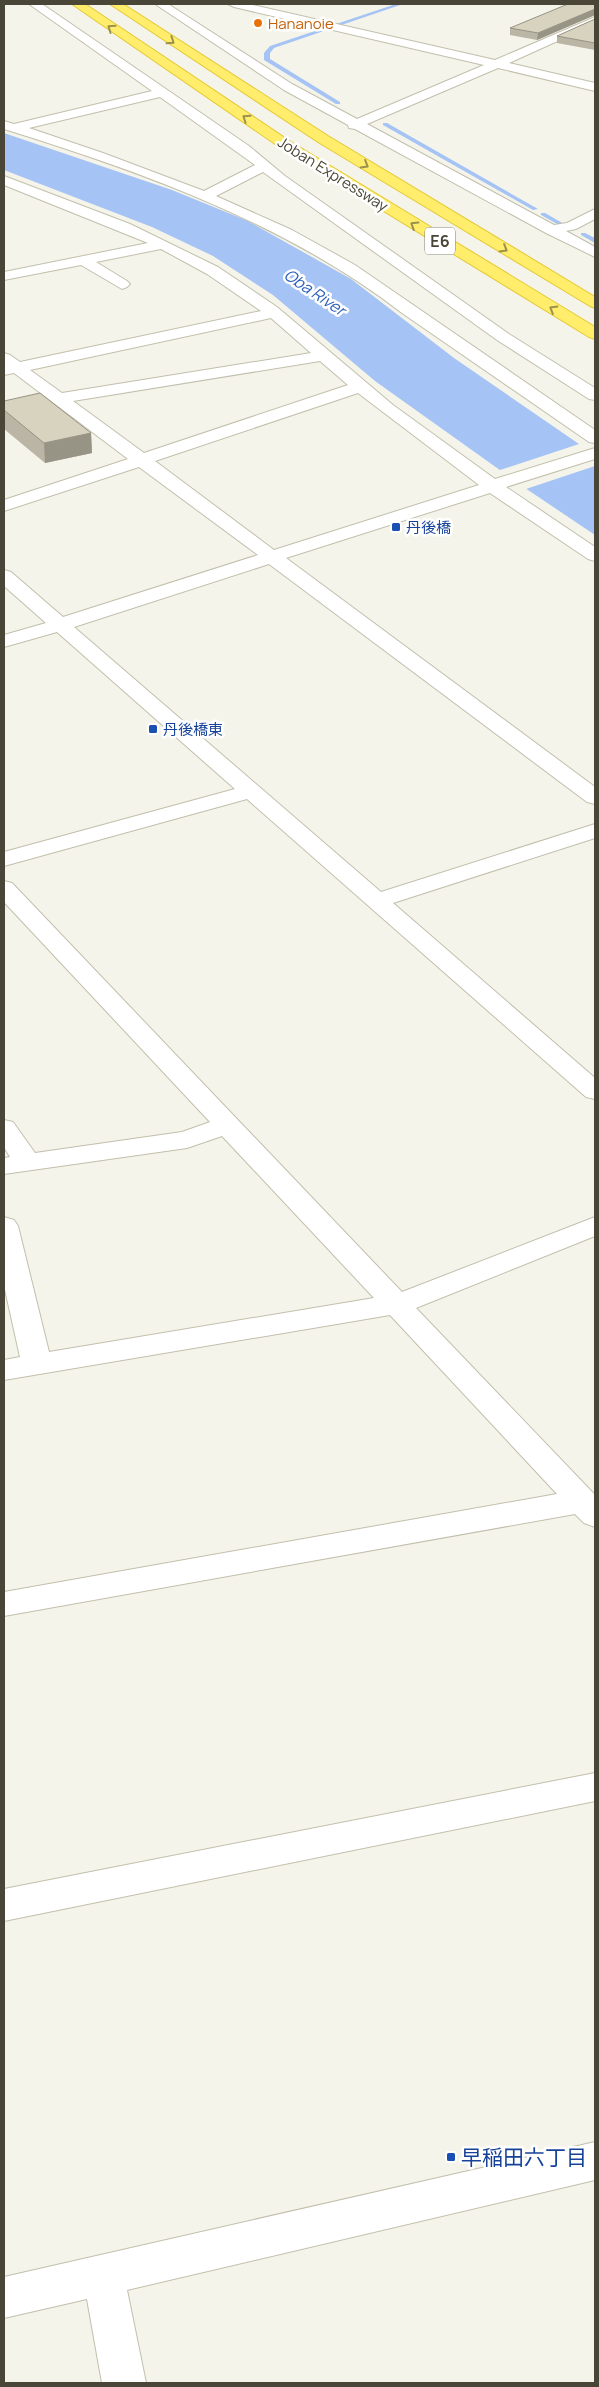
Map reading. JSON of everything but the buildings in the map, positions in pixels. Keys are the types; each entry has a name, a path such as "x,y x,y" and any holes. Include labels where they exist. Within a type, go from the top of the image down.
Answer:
{"highway":[{"name":"Joban Expressway","path":"78,4 286,145 595,334"},
{"name":"Joban Expressway","path":"116,4 323,139 595,303"}],"street":[{"path":"35,4 244,149 263,166 502,337 595,395"},
{"path":"161,4 288,88 595,253"},
{"path":"234,4 595,87"},
{"path":"354,125 595,20"},
{"path":"9,126 163,92"},
{"path":"9,126 205,196 323,250 380,287 412,313 595,438"},
{"path":"205,196 263,166"},
{"path":"4,180 163,244 240,288 360,387 595,555"},
{"path":"12,196 36,192"},
{"path":"551,230 571,226 595,213"},
{"path":"4,276 163,244"},
{"path":"83,260 122,284"},
{"path":"412,313 446,297"},
{"path":"8,365 272,313"},
{"path":"57,399 324,356"},
{"path":"8,365 273,557 595,797"},
{"path":"4,506 360,387"},
{"path":"4,642 595,453"},
{"path":"4,576 595,1091"},
{"path":"7,853 251,791"},
{"path":"376,901 595,831"},
{"path":"4,888 398,1304 588,1508"},
{"path":"4,1128 16,1165 187,1140 227,1125"},
{"path":"4,1226 37,1364"},
{"path":"4,1370 398,1304 595,1226"},
{"path":"4,1604 588,1508"},
{"path":"4,1905 595,1786"},
{"path":"4,2298 595,2161"},
{"path":"103,2276 124,2383"}],"water":[{"name":"Oba River","path":"4,133 172,190 248,221 351,279 454,358 595,455 595,535 528,490 375,381 273,295 213,256 152,227 4,170"}],"pier":[{"path":"582,443 595,452 595,466 523,490 497,471"}],"waterway":[{"path":"338,103 267,60 267,53 272,47 400,4"},
{"path":"385,124 535,209"},
{"path":"543,214 561,224"},
{"path":"583,234 595,241"}],"place":[{"name":"Hananoie","path":"258,23"},
{"name":"丹後橋","path":"396,527"},
{"name":"丹後橋東","path":"153,729"},
{"name":"早稲田六丁目","path":"451,2157"}]}
